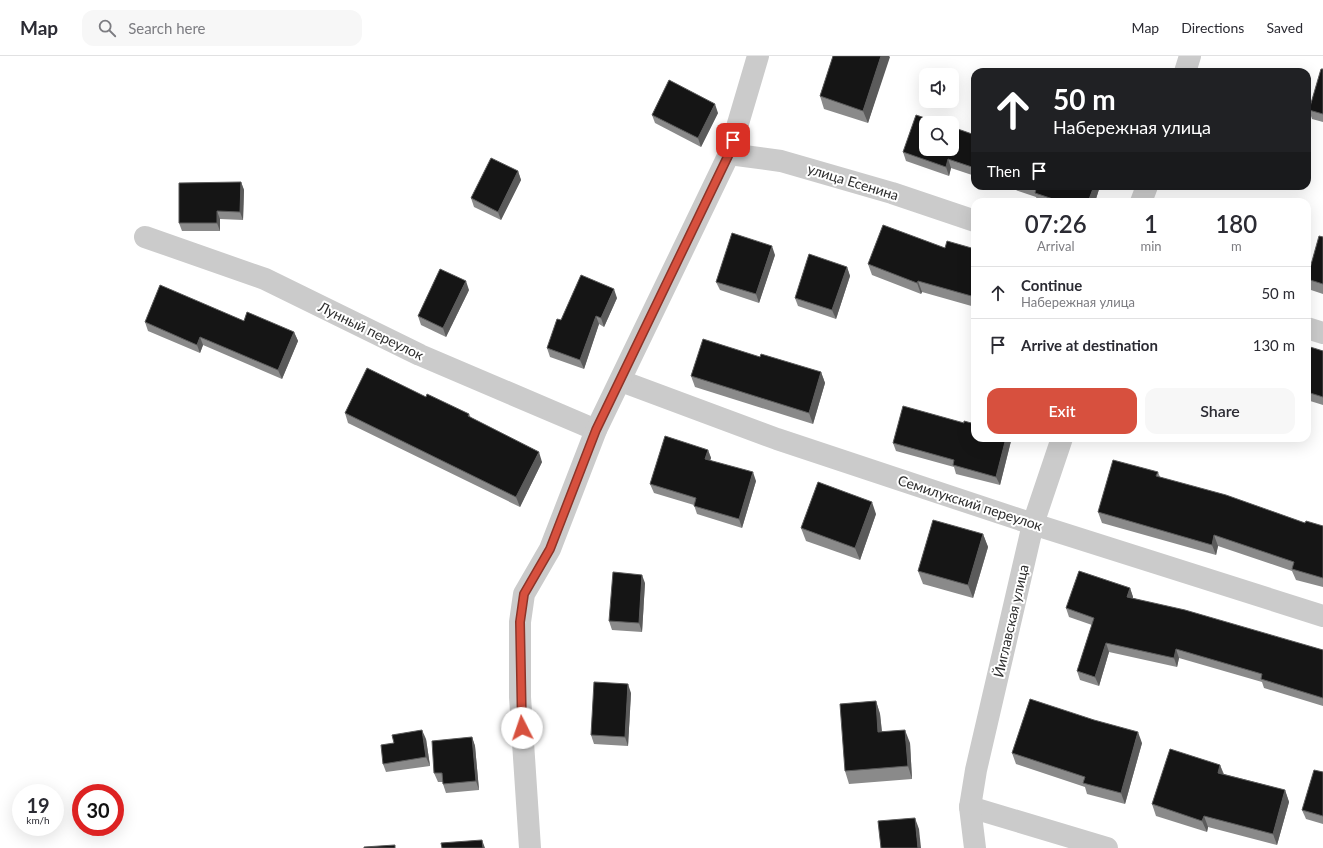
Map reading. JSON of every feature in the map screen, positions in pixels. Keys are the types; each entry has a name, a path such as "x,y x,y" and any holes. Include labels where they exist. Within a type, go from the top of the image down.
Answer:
{"street":[{"path":"530,848 520,697 520,622 524,594 550,549 596,430 621,381 729,154 758,56"},
{"path":"1186,68 1190,56"},
{"name":"улица Есенина","path":"729,154 781,161 892,193 971,220"},
{"name":"Лунный переулок","path":"145,237 265,279 420,355 596,430"},
{"path":"1311,329 1323,333"},
{"name":"Семилукский переулок","path":"621,381 777,439 1033,524 1323,616"},
{"name":"Йиглавская улица","path":"975,848 970,807 976,770 1033,524 1061,442"},
{"path":"970,807 1108,848"}],"building":[{"path":"833,56 881,56 863,111 820,96"},
{"path":"1321,69 1323,69 1323,114 1311,111 1311,103"},
{"path":"669,80 715,104 698,138 652,115"},
{"path":"916,115 919,116 919,156 959,156 959,129 971,134 971,167 948,159 946,167 903,152"},
{"path":"491,158 518,171 498,212 471,198"},
{"path":"241,182 240,212 217,211 217,223 179,223 179,183"},
{"path":"1036,190 1092,190 1090,198 1050,198 1035,193"},
{"path":"883,225 945,248 947,241 971,248 971,296 918,281 917,283 868,264"},
{"path":"732,233 772,246 756,294 716,282"},
{"path":"1319,236 1323,237 1323,284 1311,280 1311,265"},
{"path":"809,254 847,267 832,310 795,298"},
{"path":"440,269 466,281 443,328 418,316"},
{"path":"581,275 614,289 601,318 596,316 580,360 547,348 557,319 561,320"},
{"path":"160,285 244,321 247,312 294,332 278,370 200,337 197,345 145,322"},
{"path":"703,339 760,357 761,354 821,372 809,413 691,376"},
{"path":"1311,347 1323,351 1323,397 1311,393"},
{"path":"367,368 426,397 427,394 469,414 468,416 539,452 516,497 345,413"},
{"path":"903,406 964,423 964,421 971,423 971,442 1005,442 996,477 953,465 954,460 893,443"},
{"path":"665,436 708,450 705,459 753,472 739,519 694,506 696,498 650,484"},
{"path":"1113,460 1158,472 1156,476 1226,495 1305,523 1306,521 1323,526 1323,578 1292,569 1294,562 1214,535 1212,545 1098,512"},
{"path":"818,482 872,502 855,548 801,528"},
{"path":"933,520 983,534 968,585 918,571"},
{"path":"1079,571 1130,588 1127,597 1185,610 1323,650 1323,698 1261,679 1262,674 1176,649 1174,658 1106,643 1095,677 1077,671 1094,618 1066,608"},
{"path":"613,572 642,575 639,623 609,621"},
{"path":"594,682 628,684 625,737 591,735"},
{"path":"1030,699 1094,720 1138,732 1121,793 1083,783 1085,777 1012,753"},
{"path":"876,701 878,732 905,730 908,766 845,771 840,704"},
{"path":"422,730 426,757 383,764 381,745 394,743 392,735"},
{"path":"472,737 476,781 443,784 442,773 434,773 432,741"},
{"path":"1170,749 1220,765 1218,773 1285,790 1273,834 1204,816 1202,821 1152,804"},
{"path":"1314,770 1323,772 1323,816 1302,810"},
{"path":"915,818 918,848 881,848 878,821"},
{"path":"482,840 483,848 442,848 441,843"},
{"path":"395,845 395,848 364,848 364,847"}],"route":[{"path":"522,728 520,697 520,622 524,594 550,549 596,430 621,381 729,154 733,140"}]}
